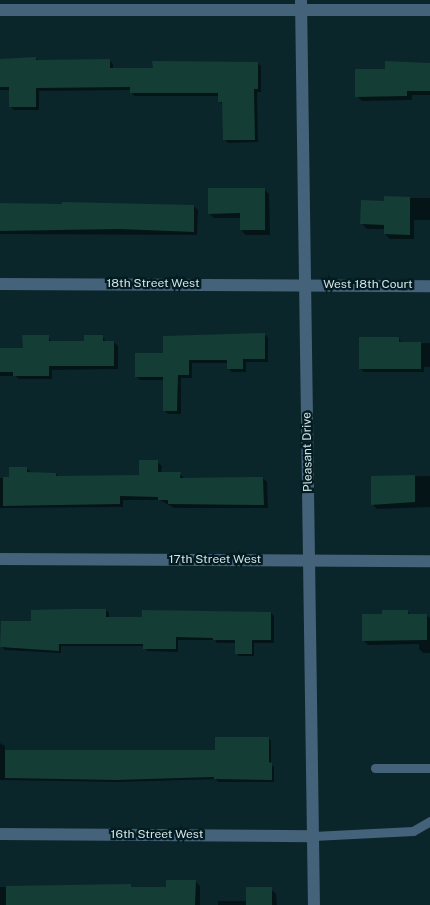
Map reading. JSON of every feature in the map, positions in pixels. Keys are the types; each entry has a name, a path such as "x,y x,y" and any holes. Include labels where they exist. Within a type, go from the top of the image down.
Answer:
{"street":[{"path":"0,10 301,6 430,10"},
{"name":"Pleasant Drive","path":"301,6 314,905"},
{"name":"18th Street West","path":"0,284 305,285"},
{"name":"West 18th Court","path":"305,285 430,286"},
{"name":"17th Street West","path":"0,559 430,561"},
{"name":"16th Street West","path":"0,834 313,836"}],"lane":[{"path":"375,768 430,768"},
{"path":"313,836 413,831 430,821"}],"building":[{"path":"36,57 36,60 110,59 110,68 153,68 152,61 258,62 258,89 254,89 255,140 223,140 222,102 218,102 218,93 130,93 130,87 36,88 36,107 9,107 9,87 0,87 0,59"},
{"path":"385,61 430,63 430,91 407,91 407,96 355,97 355,69 385,69"},
{"path":"208,188 265,188 265,230 240,230 240,213 208,214"},
{"path":"384,196 410,197 410,235 384,234 384,225 360,224 361,200 384,201"},
{"path":"62,202 194,205 194,232 119,229 0,231 0,203 62,204"},
{"path":"265,333 265,359 243,359 243,369 227,369 227,360 189,360 189,375 178,375 177,411 163,411 163,377 135,377 135,353 163,353 163,336"},
{"path":"22,335 49,335 49,341 84,341 84,335 103,335 103,341 114,341 114,366 49,366 49,376 13,376 13,372 0,372 0,348 23,348"},
{"path":"359,337 399,337 399,342 421,342 421,369 359,369"},
{"path":"139,460 158,460 158,472 181,472 180,478 263,477 264,505 168,504 168,500 158,500 158,497 120,496 120,504 3,506 3,477 9,477 9,467 27,467 27,472 56,473 56,476 139,475"},
{"path":"415,475 415,502 371,505 371,476"},
{"path":"106,609 106,617 142,617 142,610 271,612 271,640 252,640 252,654 235,654 235,640 213,640 213,638 176,637 176,649 143,649 143,644 59,644 59,651 0,647 1,621 31,621 31,610"},
{"path":"382,610 408,610 408,614 427,614 427,640 362,641 362,614 382,614"},
{"path":"215,737 269,737 269,762 272,763 272,780 214,779 214,777 116,780 5,778 5,750 215,750"},
{"path":"166,880 196,880 195,905 6,905 6,886 131,884 131,887 166,887"},
{"path":"246,887 272,887 272,905 246,905"}]}
